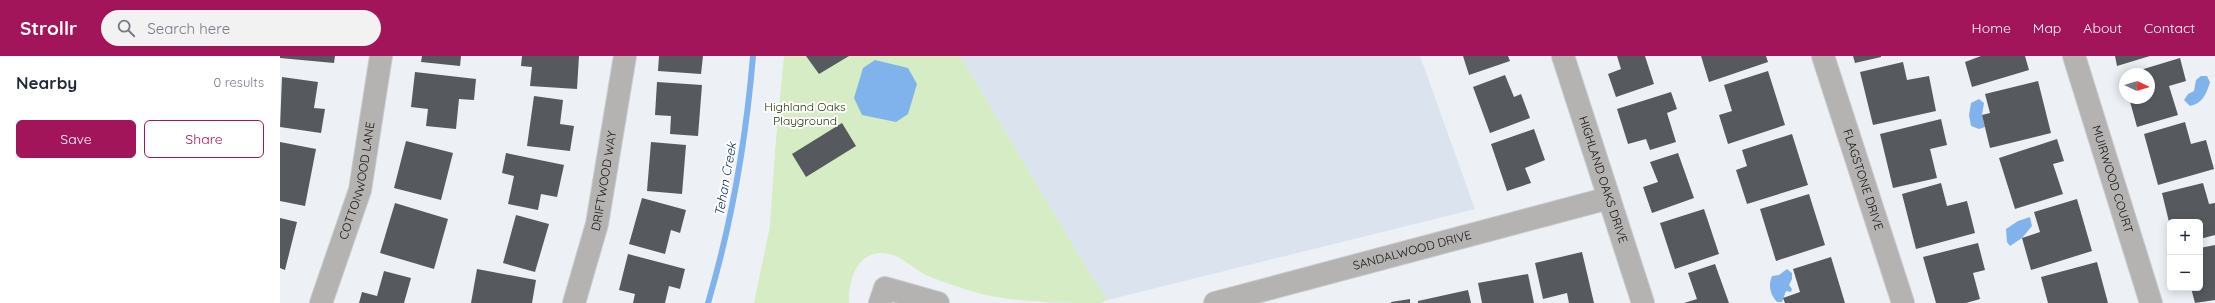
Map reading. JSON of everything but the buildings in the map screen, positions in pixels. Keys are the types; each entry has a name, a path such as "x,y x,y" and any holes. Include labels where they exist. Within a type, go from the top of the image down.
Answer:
{"street":[{"name":"COTTONWOOD LANE","path":"321,303 360,190 381,56"},
{"name":"DRIFTWOOD WAY","path":"574,303 597,224 625,56"},
{"name":"HIGHLAND OAKS DRIVE","path":"1563,56 1643,303"},
{"name":"FLAGSTONE DRIVE","path":"1823,56 1903,303"},
{"name":"MUIRWOOD COURT","path":"2074,56 2151,303"},
{"name":"SANDALWOOD DRIVE","path":"1216,303 1609,198"},
{"path":"880,303 885,288 938,303"}],"shaded area":[{"path":"960,56 1420,56 1475,209 1108,300 1089,272"}],"green space":[{"name":"Highland Oaks Playground","path":"784,56 960,56 1089,272 1108,300 1100,303 1049,302 1000,298 967,290 934,278 924,274 894,255 881,253 872,254 865,258 855,270 850,287 849,303 754,303 770,226"}],"water":[{"path":"875,60 908,68 917,84 908,114 896,122 862,115 854,98 863,68"},
{"path":"2201,76 2207,76 2210,82 2209,86 2206,94 2201,100 2190,106 2184,100 2188,94 2194,91 2196,80"},
{"path":"1979,99 1984,103 1982,115 1985,127 1979,129 1971,126 1969,115 1971,103"},
{"path":"2030,217 2032,226 2022,238 2010,246 2007,242 2006,229 2018,221"},
{"path":"1787,269 1792,273 1792,279 1789,285 1792,289 1791,292 1786,291 1782,302 1777,302 1770,290 1772,276 1779,275"}],"waterway":[{"name":"Tehan Creek","path":"708,303 717,273 737,181 753,56"}]}
